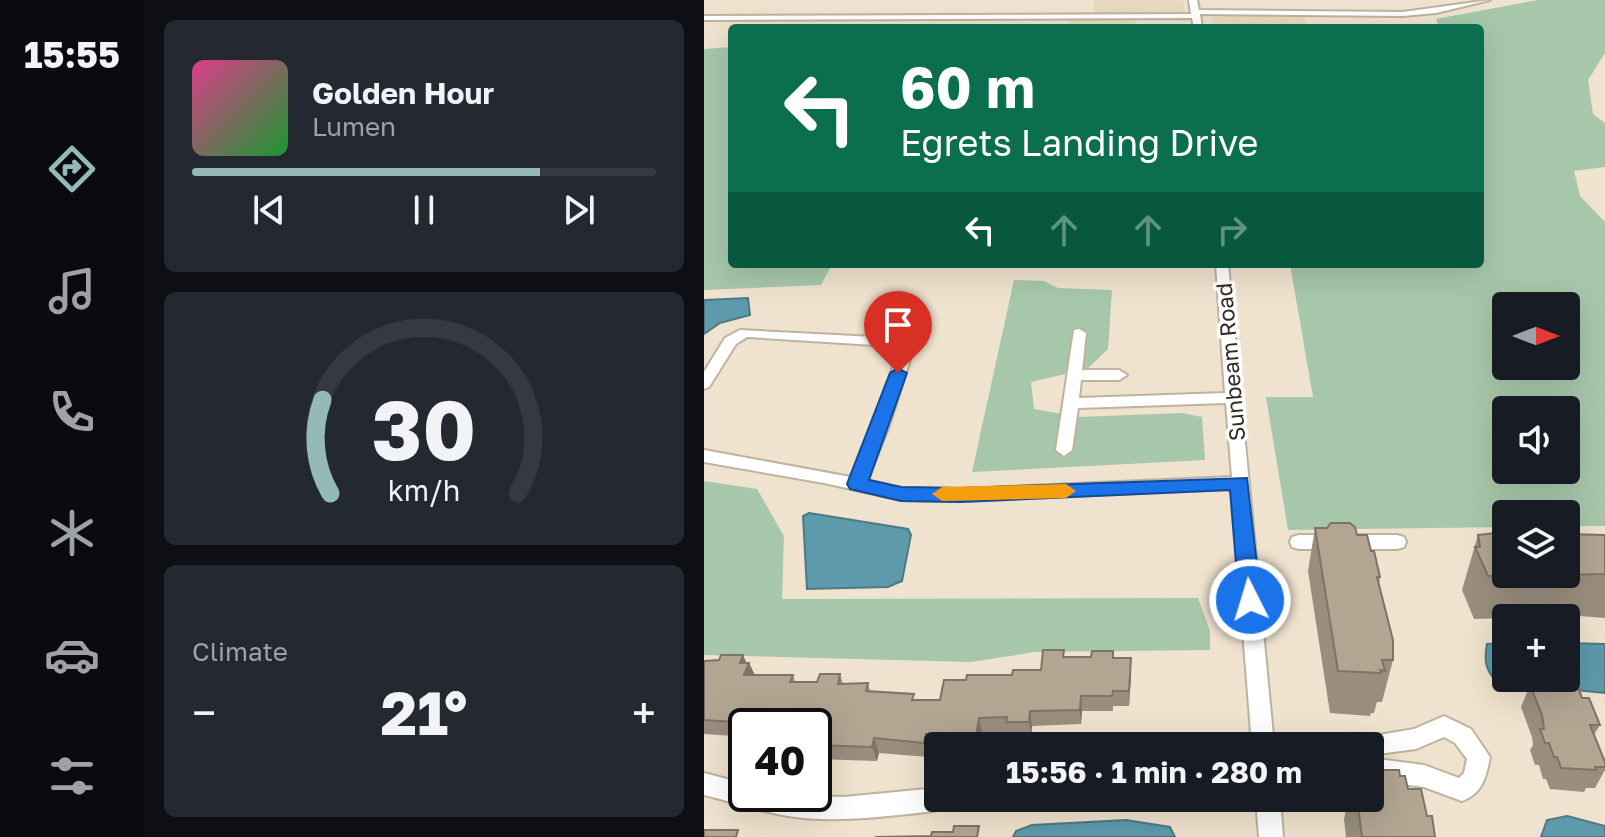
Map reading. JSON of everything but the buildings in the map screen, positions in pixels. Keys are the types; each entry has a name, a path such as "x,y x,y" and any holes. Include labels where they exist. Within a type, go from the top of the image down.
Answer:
{"street":[{"path":"1193,0 1197,24"},
{"path":"707,18 1196,14 1345,19 1436,11 1486,0"},
{"path":"1339,1 1345,19"},
{"path":"1098,16 1099,5"},
{"path":"1383,15 1388,24"},
{"path":"1113,24 1114,16"},
{"path":"1345,19 1370,24"},
{"name":"Sunbeam Road","path":"1222,268 1262,732"},
{"path":"704,384 730,341 745,333 874,341 903,338 907,347 881,426 857,484"},
{"path":"1064,450 1079,333"},
{"path":"1074,375 1119,375"},
{"path":"1071,403 1233,398"},
{"path":"704,456 901,494 961,495 1240,483"},
{"path":"1299,542 1397,542"},
{"path":"1384,744 1416,739 1444,726 1463,736 1479,757 1474,779 1462,790 1424,776 1384,770"},
{"path":"704,784 782,804 833,808 924,801"},
{"path":"1269,812 1271,837"}],"shaded area":[{"path":"1094,0 1183,0 1186,17 1136,18 1136,24 1069,24 1070,18 1094,17"},
{"path":"1217,16 1304,16 1307,24 1212,24 1211,19"}],"green space":[{"path":"1538,0 1605,0 1605,53 1588,80 1593,114 1605,123 1605,167 1574,171 1580,196 1605,222 1605,526 1580,526 1580,500 1492,500 1492,527 1288,530 1266,397 1313,397 1291,268 1484,268 1484,24 1438,24 1436,19"},
{"path":"728,47 728,268 830,268 821,285 704,290 704,49"},
{"path":"1014,280 1044,281 1058,288 1112,290 1108,349 1087,369 1031,382 1034,409 1079,417 1182,413 1202,417 1205,460 972,472"},
{"path":"704,481 757,489 784,536 782,599 1198,598 1210,631 1210,650 1035,652 971,662 704,655"}],"water":[{"path":"748,298 750,315 720,323 704,334 704,300"},
{"path":"809,513 908,529 911,535 902,581 888,587 807,589 803,516"},
{"path":"1580,643 1605,644 1605,693 1580,690"},
{"path":"1487,644 1492,644 1492,676 1486,664"},
{"path":"1567,816 1605,826 1605,837 1541,837 1547,820"},
{"path":"1126,820 1170,827 1175,837 1013,837 1016,831 1032,825"}],"slow traffic":[{"path":"942,494 1066,491"}],"route":[{"path":"898,373 881,426 857,484 901,494 961,495 1240,483 1250,600"}]}
